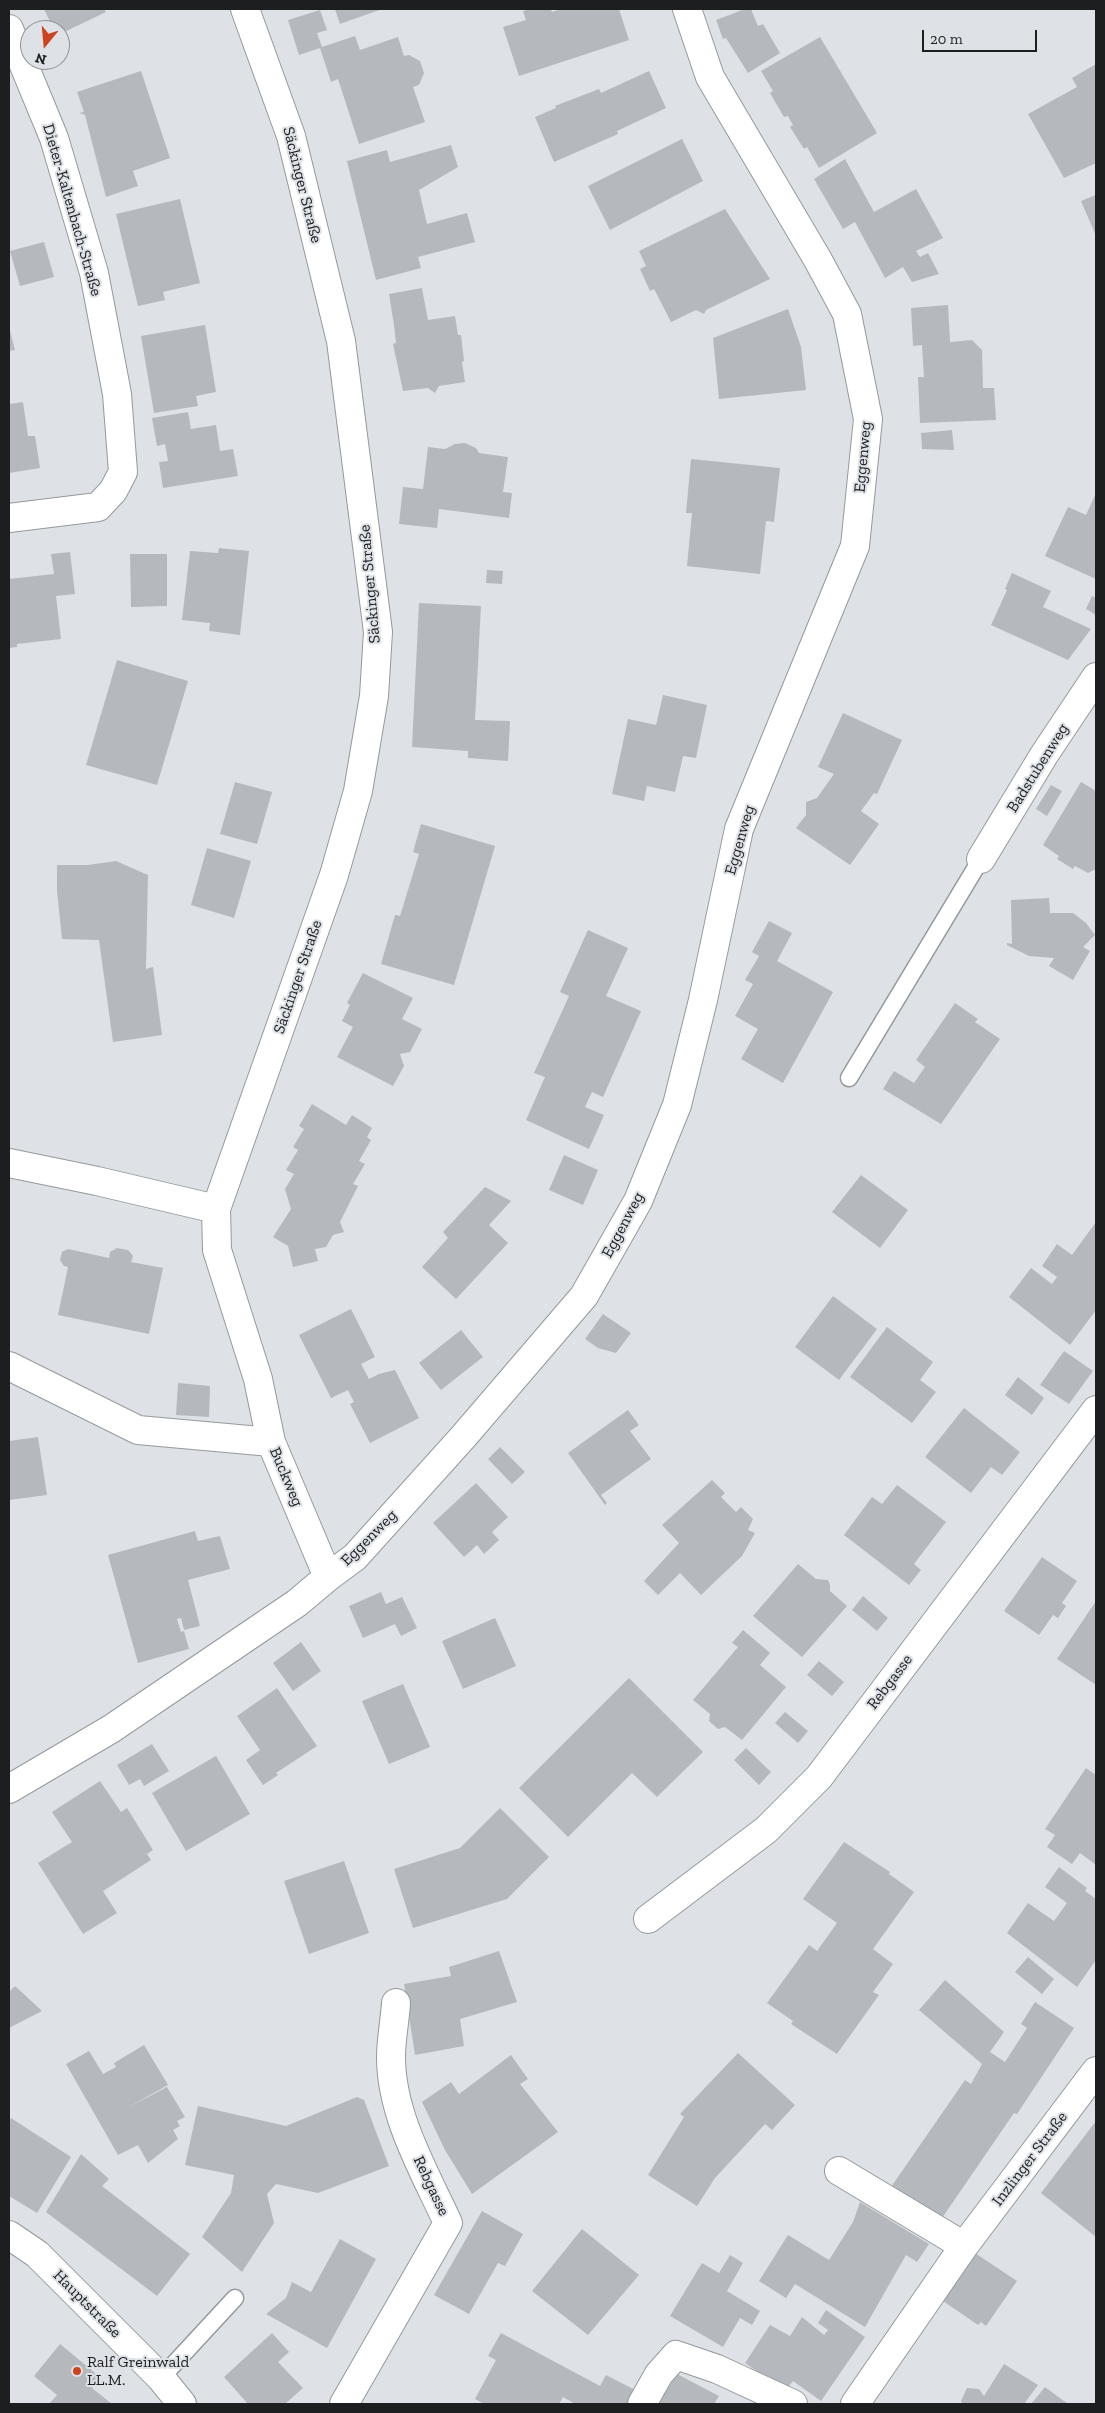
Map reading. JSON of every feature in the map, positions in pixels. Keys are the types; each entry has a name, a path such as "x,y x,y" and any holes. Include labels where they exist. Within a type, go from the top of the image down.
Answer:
{"street":[{"name":"Säckinger Straße","path":"216,1209 334,875 358,791 374,696 378,632 341,341 291,136 245,9"},
{"name":"Eggenweg","path":"328,1577 361,1550 464,1436 584,1296 638,1201 677,1105 703,1000 739,829 855,546 868,418 847,314 818,260 710,76 686,9"},
{"name":"Dieter-Kaltenbach-Straße","path":"9,30 54,138 94,274 117,394 123,472 113,491 98,507 9,518"},
{"name":"Badstubenweg","path":"981,859 1044,755 1096,677"},
{"path":"9,1163 216,1209"},
{"name":"Buckweg","path":"216,1209 217,1250 258,1379 271,1442 328,1577"},
{"path":"9,1366 138,1430 271,1442"},
{"name":"Rebgasse","path":"648,1919 766,1830 819,1777 1096,1410"},
{"path":"9,1788 119,1723 297,1603 328,1577"},
{"name":"Rebgasse","path":"344,2404 448,2223 413,2146 396,2097 391,2057 396,2003"},
{"name":"Inzlinger Straße","path":"856,2404 964,2246 1096,2071"},
{"path":"840,2171 964,2246"},
{"name":"Hauptstraße","path":"9,2235 37,2254 161,2378 182,2404"},
{"path":"642,2404 659,2374 676,2355 716,2369 792,2404"}],"lane":[{"path":"849,1078 981,859"},
{"path":"161,2378 235,2298"}],"building":[{"path":"44,9 104,9 106,12 70,29 70,20 49,20"},
{"path":"335,9 382,9 340,24"},
{"path":"551,9 552,12 561,9 619,9 629,40 519,76 503,27 526,20 523,11"},
{"path":"745,9 751,9 758,26 763,24 780,53 748,73 726,38 723,39 716,20"},
{"path":"320,10 327,30 317,33 322,47 355,36 360,50 398,37 404,56 409,55 420,61 424,73 419,85 413,87 425,122 359,144 338,79 331,82 320,48 299,55 288,20"},
{"path":"820,37 877,133 819,168 807,147 804,149 790,127 793,125 788,116 784,117 770,93 773,91 761,71"},
{"path":"1096,64 1096,163 1064,178 1028,114 1077,87 1072,78"},
{"path":"141,71 170,158 133,171 138,186 106,197 85,115 79,113 84,112 77,92"},
{"path":"649,71 666,108 617,131 618,134 554,162 535,117 556,108 555,106 599,89 601,93"},
{"path":"682,139 703,181 610,230 588,186"},
{"path":"451,145 458,167 419,190 427,224 467,213 475,242 418,257 421,268 376,280 347,161 387,150 390,162"},
{"path":"845,159 874,212 916,189 943,238 916,251 920,257 928,253 939,274 912,282 903,267 885,278 855,222 843,229 814,179"},
{"path":"1096,195 1096,236 1081,201"},
{"path":"180,199 200,283 163,292 165,300 138,306 116,214"},
{"path":"725,209 770,279 706,310 704,314 696,310 671,322 654,289 650,291 640,269 646,266 639,251"},
{"path":"44,242 54,277 20,286 10,251"},
{"path":"422,288 428,320 455,316 458,335 461,335 465,382 439,386 435,393 428,388 403,391 393,344 396,343 389,294"},
{"path":"948,305 950,342 972,340 982,350 983,388 994,388 996,420 920,423 918,377 924,377 922,345 913,346 911,308"},
{"path":"788,309 801,347 806,390 719,399 713,338"},
{"path":"205,325 216,392 196,396 198,406 154,413 141,336"},
{"path":"9,327 15,350 9,351"},
{"path":"23,402 28,436 35,436 40,468 9,473 9,404"},
{"path":"188,412 191,429 216,425 220,451 233,449 238,476 163,488 159,462 168,461 165,444 157,446 152,418"},
{"path":"952,430 954,450 922,449 921,433"},
{"path":"465,443 476,448 479,453 508,457 503,492 512,493 509,518 439,509 437,528 399,524 403,487 423,489 428,447 445,449 455,444"},
{"path":"691,459 780,468 774,522 766,521 760,574 687,566 692,513 686,513"},
{"path":"1096,493 1096,579 1045,556 1068,507 1086,515"},
{"path":"219,548 249,551 240,635 209,631 210,623 182,620 190,551 218,553"},
{"path":"70,552 75,594 56,596 61,639 17,644 17,647 9,648 9,579 54,574 51,554"},
{"path":"130,554 167,554 167,606 131,607"},
{"path":"487,570 503,571 502,584 486,583"},
{"path":"1012,573 1051,591 1043,607 1091,629 1068,660 991,625 1007,590 1005,589"},
{"path":"1092,596 1096,598 1096,615 1086,609"},
{"path":"419,603 481,606 475,720 510,721 508,761 468,758 468,751 412,747"},
{"path":"117,660 188,681 157,785 86,765"},
{"path":"663,695 707,705 696,758 683,756 675,792 647,786 644,801 612,794 628,719 656,725"},
{"path":"843,713 902,740 877,794 874,793 861,811 879,824 850,865 796,828 806,815 806,802 817,798 834,774 818,767"},
{"path":"235,782 272,792 257,844 220,834"},
{"path":"1081,782 1096,791 1096,869 1088,873 1075,866 1073,869 1057,859 1059,856 1043,845"},
{"path":"1051,785 1062,791 1047,816 1036,809"},
{"path":"421,824 495,846 454,985 381,964 395,915 400,916 419,854 413,852"},
{"path":"207,848 251,861 234,918 191,905"},
{"path":"116,861 148,875 146,969 153,967 162,1035 113,1042 99,940 62,939 57,891 57,865 88,865"},
{"path":"1049,898 1050,913 1073,913 1086,923 1095,935 1083,947 1090,951 1073,980 1049,966 1054,958 1029,956 1007,945 1007,943 1012,944 1011,900"},
{"path":"769,921 792,933 777,961 833,992 783,1083 741,1059 758,1029 735,1016 753,984 745,980 759,956 752,952"},
{"path":"588,930 628,948 606,996 641,1011 603,1097 592,1092 585,1107 604,1115 589,1149 526,1120 545,1077 534,1073 569,996 560,992"},
{"path":"363,973 413,998 402,1019 422,1029 410,1052 400,1054 404,1066 393,1086 337,1057 353,1027 342,1021 350,1005 347,1003"},
{"path":"955,1003 978,1019 975,1022 1000,1039 941,1124 883,1089 894,1071 914,1083 925,1067 916,1060"},
{"path":"312,1104 346,1125 352,1115 372,1128 367,1137 371,1140 359,1161 365,1164 353,1184 358,1186 340,1222 344,1232 333,1235 326,1247 315,1249 318,1261 293,1267 288,1246 273,1237 291,1209 285,1189 294,1174 286,1170 298,1150 293,1147 304,1129 299,1126"},
{"path":"564,1155 598,1170 583,1205 549,1190"},
{"path":"861,1175 908,1210 880,1248 832,1212"},
{"path":"485,1187 511,1201 489,1225 508,1243 456,1299 422,1267 448,1238 443,1232"},
{"path":"1096,1222 1096,1310 1070,1345 1009,1297 1031,1268 1052,1284 1057,1277 1042,1266 1057,1244 1072,1255"},
{"path":"117,1248 128,1250 133,1256 131,1262 163,1268 149,1334 58,1315 68,1267 64,1266 60,1260 62,1252 68,1249 109,1258 110,1252"},
{"path":"833,1296 877,1329 839,1380 795,1347"},
{"path":"351,1309 375,1357 361,1364 369,1379 395,1370 419,1418 370,1443 350,1404 354,1402 348,1390 331,1398 299,1335"},
{"path":"603,1314 631,1333 616,1353 598,1348 585,1339"},
{"path":"887,1327 933,1362 920,1380 936,1392 912,1423 850,1377"},
{"path":"461,1330 483,1357 441,1390 419,1363"},
{"path":"1064,1351 1093,1371 1069,1404 1040,1385"},
{"path":"1018,1377 1044,1398 1032,1415 1005,1395"},
{"path":"178,1383 210,1386 209,1417 176,1415"},
{"path":"964,1408 1020,1452 1002,1475 991,1467 971,1493 925,1457"},
{"path":"628,1410 639,1425 630,1431 651,1459 601,1495 607,1503 605,1505 568,1453"},
{"path":"38,1437 47,1495 9,1500 9,1441"},
{"path":"500,1447 525,1472 512,1484 488,1459"},
{"path":"712,1480 725,1493 721,1497 736,1512 741,1507 753,1519 748,1530 755,1533 742,1556 701,1595 680,1573 658,1595 644,1581 679,1543 662,1525"},
{"path":"476,1483 508,1517 492,1532 499,1540 484,1554 477,1545 464,1557 433,1523"},
{"path":"897,1485 946,1522 914,1564 921,1570 909,1585 844,1535 872,1497 882,1504"},
{"path":"195,1531 198,1541 220,1536 230,1569 188,1580 200,1626 184,1630 181,1618 177,1619 181,1632 184,1631 189,1649 138,1663 108,1555"},
{"path":"1042,1557 1077,1581 1062,1603 1066,1606 1058,1618 1053,1615 1039,1635 1004,1611"},
{"path":"798,1564 816,1579 828,1580 830,1591 847,1606 802,1657 753,1616"},
{"path":"381,1592 386,1604 402,1597 417,1628 401,1636 395,1624 363,1638 349,1606"},
{"path":"863,1596 888,1618 877,1631 852,1610"},
{"path":"1096,1601 1096,1685 1057,1659"},
{"path":"495,1618 516,1666 463,1689 442,1641"},
{"path":"743,1630 770,1653 760,1665 786,1687 742,1740 725,1727 718,1729 709,1721 710,1714 693,1700 738,1647 732,1643"},
{"path":"301,1642 321,1671 293,1691 273,1663"},
{"path":"819,1661 844,1682 832,1696 807,1675"},
{"path":"629,1678 703,1752 657,1797 632,1773 568,1837 519,1788"},
{"path":"403,1684 430,1747 389,1764 362,1701"},
{"path":"277,1688 317,1746 276,1773 278,1775 263,1785 246,1760 260,1750 237,1716"},
{"path":"785,1712 808,1731 798,1743 775,1723"},
{"path":"152,1744 169,1771 144,1786 140,1779 129,1785 117,1765"},
{"path":"746,1748 771,1772 759,1785 734,1760"},
{"path":"216,1756 250,1814 186,1851 152,1793"},
{"path":"1086,1768 1096,1775 1096,1865 1080,1853 1072,1864 1047,1847 1055,1835 1045,1829"},
{"path":"100,1781 121,1812 127,1808 153,1850 147,1854 151,1860 103,1891 117,1913 83,1934 38,1863 72,1842 52,1812"},
{"path":"500,1808 549,1857 507,1899 413,1928 394,1869 460,1848"},
{"path":"844,1842 890,1872 889,1874 914,1892 873,1949 893,1964 873,1992 879,1995 837,2054 791,2024 793,2021 767,2003 809,1945 817,1951 837,1923 803,1899"},
{"path":"344,1861 369,1933 309,1954 284,1881"},
{"path":"1059,1867 1087,1888 1085,1891 1096,1899 1096,1960 1077,1987 1007,1933 1028,1903 1054,1921 1067,1903 1045,1887"},
{"path":"499,1951 517,2002 460,2019 464,2046 415,2055 404,1984 451,1976 449,1967"},
{"path":"1028,1957 1054,1979 1042,1994 1015,1972"},
{"path":"945,1980 1004,2032 990,2052 1005,2062 1027,2028 1021,2024 1035,2002 1074,2028 1017,2114 1014,2113 940,2221 891,2187 965,2080 971,2084 982,2064 919,2010"},
{"path":"15,1986 42,2011 9,2028 9,1992"},
{"path":"144,2045 168,2085 127,2108 167,2087 185,2117 177,2121 180,2126 173,2130 178,2139 148,2163 138,2145 118,2155 66,2064 89,2051 103,2074 116,2067 114,2063"},
{"path":"738,2053 795,2105 772,2130 765,2124 715,2178 697,2206 648,2175 684,2117 680,2114"},
{"path":"511,2055 528,2079 520,2084 558,2132 472,2194 445,2150 422,2102 451,2082 459,2094"},
{"path":"357,2097 364,2100 389,2166 318,2193 276,2184 267,2194 274,2223 242,2272 202,2237 231,2193 234,2175 185,2165 198,2106 286,2126"},
{"path":"11,2118 71,2157 37,2213 9,2196 9,2122"},
{"path":"1096,2121 1096,2237 1041,2193"},
{"path":"81,2154 109,2179 102,2186 190,2254 157,2296 46,2212"},
{"path":"860,2202 929,2244 917,2262 906,2255 865,2327 795,2284 786,2298 759,2281 788,2235 829,2260 853,2222"},
{"path":"482,2211 523,2234 505,2266 498,2263 469,2314 434,2295"},
{"path":"582,2229 639,2275 588,2335 532,2291"},
{"path":"340,2239 376,2259 327,2348 266,2314 286,2298 292,2282 311,2292"},
{"path":"975,2253 1017,2281 986,2326 981,2322 978,2325 943,2301"},
{"path":"730,2255 743,2263 727,2291 760,2311 752,2325 740,2318 723,2347 670,2316 702,2263 719,2273"},
{"path":"826,2310 865,2337 821,2401 793,2381 785,2391 745,2363 770,2325 790,2336 802,2317 824,2335 828,2330 818,2323"},
{"path":"272,2333 289,2352 278,2362 303,2388 285,2404 248,2404 224,2377"},
{"path":"501,2333 600,2386 606,2375 637,2391 631,2404 575,2404 563,2397 559,2404 484,2404 475,2399 496,2360 488,2356"},
{"path":"60,2344 100,2377 92,2388 112,2404 49,2404 57,2395 34,2376"},
{"path":"1004,2364 1038,2385 1024,2404 963,2404 961,2401 967,2388 979,2389 984,2396"},
{"path":"677,2374 719,2396 714,2404 658,2404"},
{"path":"1045,2387 1068,2404 1031,2404"}],"place":[{"name":"Ralf Greinwald LL.M.","path":"77,2371"}]}
